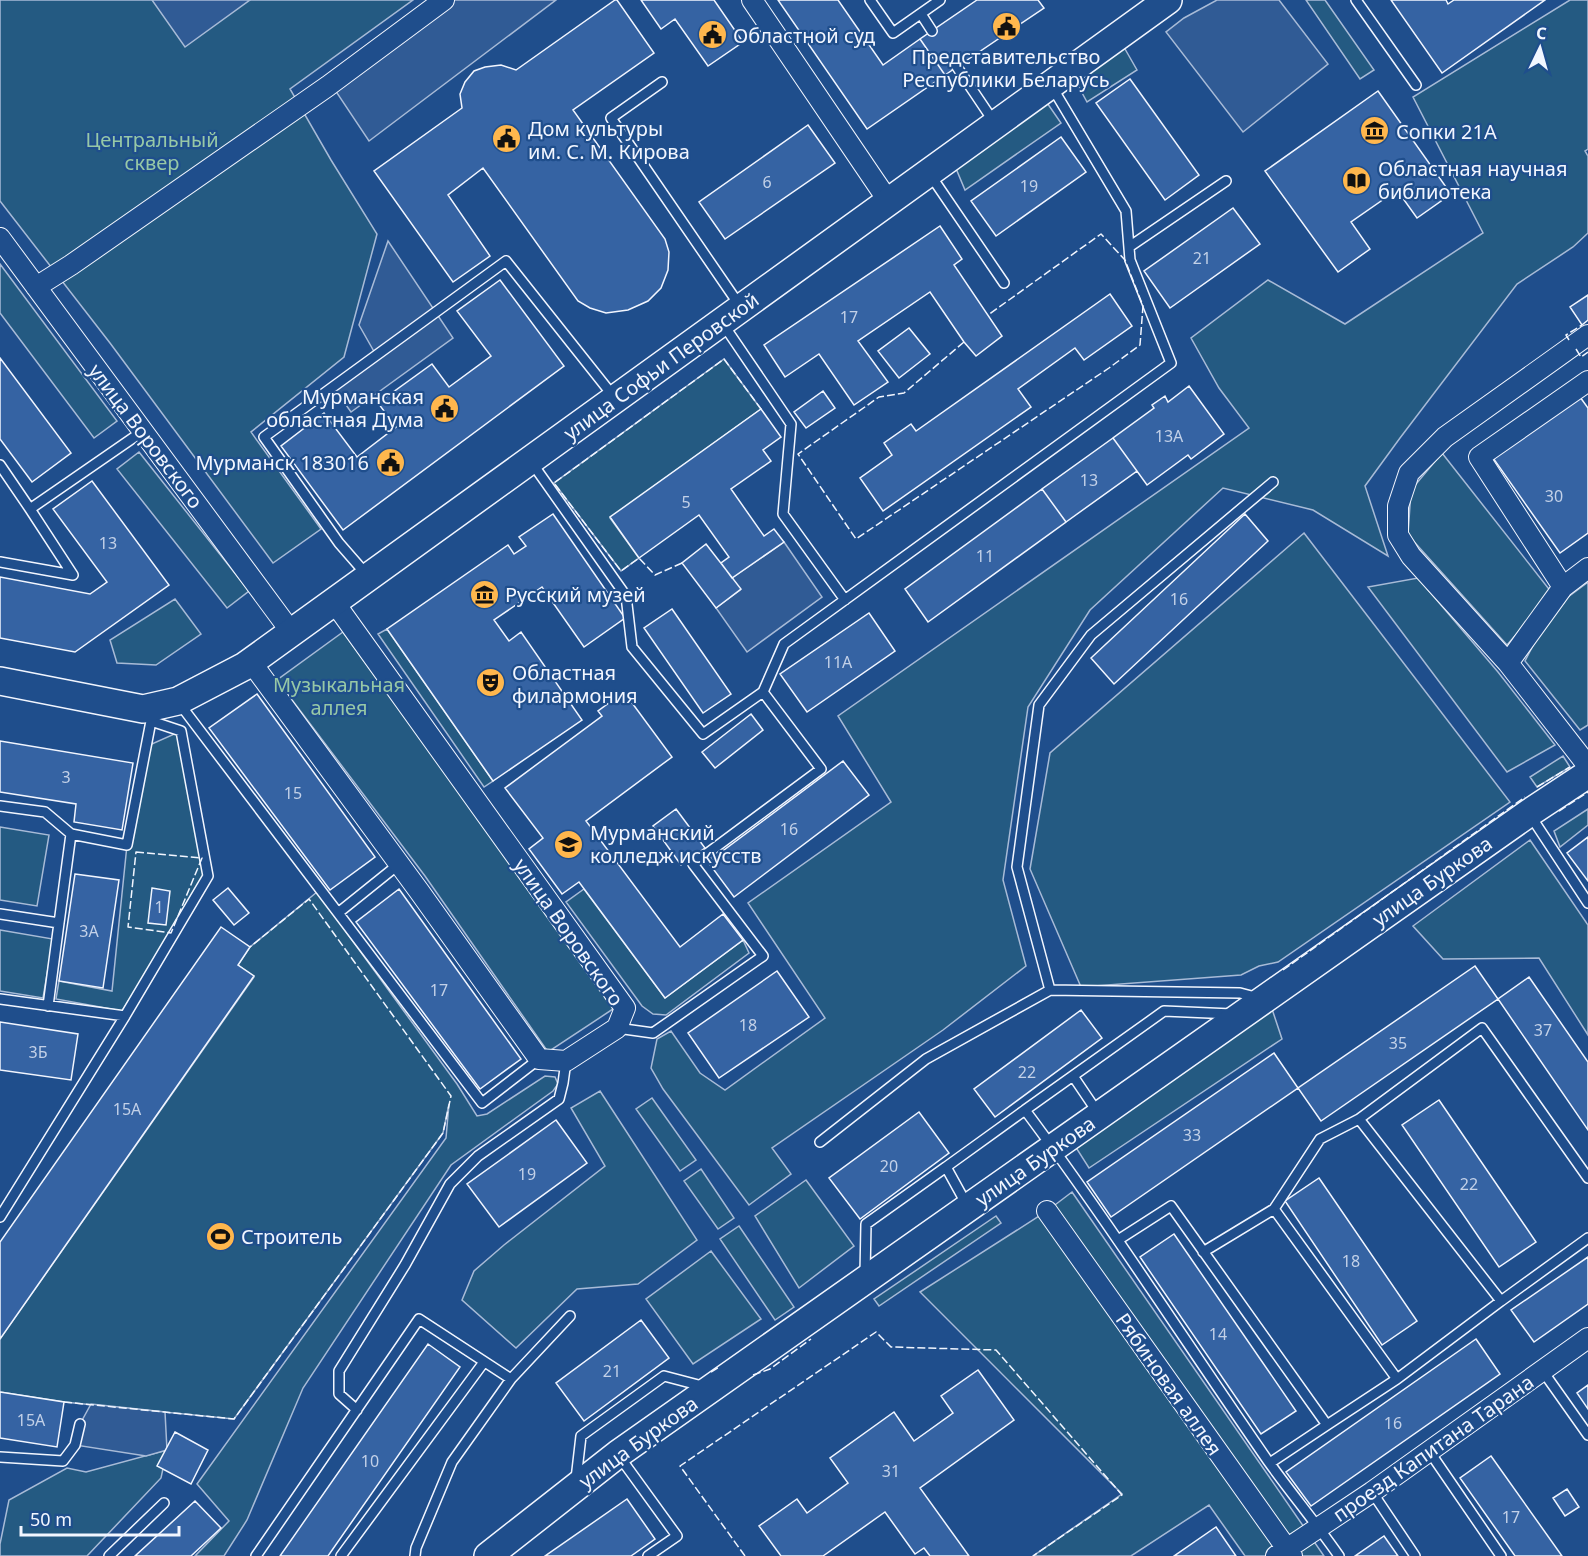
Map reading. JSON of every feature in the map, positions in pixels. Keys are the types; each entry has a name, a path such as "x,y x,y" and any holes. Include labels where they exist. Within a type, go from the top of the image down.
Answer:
{"street":[{"path":"36,287 328,86 444,0"},
{"name":"улица Софьи Перовской","path":"147,715 251,662 1168,0"},
{"path":"754,1 889,202"},
{"name":"улица Воровского","path":"0,238 292,633"},
{"path":"1588,335 1445,437 1409,473 1398,507 1398,534 1411,556 1508,663 1588,766"},
{"path":"1563,587 1479,457 1588,381"},
{"path":"1508,663 1563,587 1588,568"},
{"name":"улица Воровского","path":"334,602 625,1008 617,1028 566,1061"},
{"path":"251,662 539,1059 566,1061"},
{"path":"0,681 147,715"},
{"name":"улица Буркова","path":"488,1556 618,1454 1529,813 1588,774"},
{"name":"Рябиновая аллея","path":"1047,1211 1285,1554"},
{"name":"проезд Капитана Тарана","path":"1285,1554 1319,1527 1372,1492 1588,1338"}],"lane":[{"path":"870,0 893,33 940,0"},
{"path":"1356,0 1416,85"},
{"path":"921,14 932,31"},
{"path":"957,67 995,124"},
{"path":"662,82 611,118 732,315 791,424 783,514 845,600"},
{"path":"530,460 626,596 632,648 703,734 764,692 784,645 1171,363 1130,260 1126,212 1051,85"},
{"path":"929,173 1004,283"},
{"path":"1129,248 1226,181"},
{"path":"369,577 339,543 264,437 506,261 615,399"},
{"path":"30,508 143,431"},
{"path":"0,465 73,575 0,562"},
{"path":"1050,990 1017,867 1039,705 1091,635 1273,482"},
{"path":"617,1028 653,1033 763,956 693,864 821,769 764,692"},
{"path":"178,701 482,1103 539,1059"},
{"path":"0,806 45,812 71,834 127,844 147,715 181,731 208,876 125,1016 0,1217"},
{"path":"1529,813 1588,903"},
{"path":"48,1006 71,834"},
{"path":"338,912 399,864"},
{"path":"0,914 59,923"},
{"path":"820,1142 926,1059 1050,990 1240,993 1265,999"},
{"path":"0,999 125,1016"},
{"path":"865,1280 866,1224 1164,1011 1243,1015"},
{"path":"1203,1252 1274,1209 1320,1139 1359,1119 1482,1028 1588,1178"},
{"path":"357,1410 339,1394 339,1371 405,1265 450,1184 478,1156 559,1099 566,1061"},
{"path":"1073,1076 1100,1115"},
{"path":"1025,1110 1118,1240 1270,1463 1339,1556"},
{"path":"1359,1119 1501,1301"},
{"path":"945,1167 969,1208"},
{"path":"1118,1240 1171,1206 1327,1425"},
{"path":"1274,1209 1397,1379"},
{"path":"1270,1463 1397,1379 1588,1238"},
{"path":"415,1556 416,1548 452,1462 511,1379 570,1316"},
{"path":"256,1556 419,1319 511,1379"},
{"path":"341,1556 484,1362"},
{"path":"1542,1370 1588,1436"},
{"path":"575,1488 581,1436 664,1376 711,1389"},
{"path":"0,1457 63,1461 75,1445 80,1424"},
{"path":"1429,1451 1501,1556"},
{"path":"618,1454 677,1536 648,1556"},
{"path":"1372,1492 1414,1556"},
{"path":"109,1556 164,1503"}],"green space":[{"name":"Центральный сквер","path":"0,0 413,0 290,89 377,234 344,357 251,432 321,529 273,563 110,343 0,201"},
{"path":"1306,0 1325,0 1374,70 1360,79"},
{"path":"1570,0 1588,0 1588,149 1585,151 1588,156 1588,233 1573,247 1517,284 1365,486 1388,556 1313,510 1223,488 1090,610 1028,707 1003,880 1026,966 943,1030 772,1148 791,1174 749,1205 663,1089 651,1068 657,1039 671,1031 700,1073 725,1090 825,1018 748,903 891,802 838,716 1249,428 1219,388 1191,338 1268,280 1345,324 1483,233 1413,97"},
{"path":"1121,42 1137,70 1087,102 1074,78"},
{"path":"1043,97 1061,123 965,190 952,159"},
{"path":"0,264 117,421 94,438 0,313"},
{"path":"724,359 761,409 610,518 639,558 621,571 554,483"},
{"path":"139,452 249,591 227,608 117,469"},
{"path":"1442,453 1552,593 1507,645 1408,535 1411,490"},
{"path":"1304,533 1510,802 1278,962 1259,966 1241,975 1081,987 1030,869 1050,753"},
{"path":"1418,578 1498,672 1555,745 1507,772 1368,587"},
{"path":"1588,582 1588,725 1580,730 1525,661 1552,609"},
{"path":"175,599 201,634 156,665 117,663 110,640"},
{"path":"387,629 493,781 484,787 378,634"},
{"name":"Музыкальная аллея","path":"343,632 616,1007 548,1052 425,876 277,680"},
{"path":"181,731 208,876 122,1011 56,999 59,981 112,991 127,845 145,747"},
{"path":"1563,756 1570,767 1537,787 1530,777"},
{"path":"1588,809 1588,825 1560,847 1554,831"},
{"path":"0,827 49,835 37,906 0,900"},
{"path":"1530,840 1588,925 1588,1035 1539,958 1443,959 1413,926"},
{"path":"584,889 665,998 743,940 749,953 666,1015 653,1014 642,1006 566,902"},
{"name":"Строитель","path":"317,892 457,1084 477,1116 487,1114 545,1076 555,1077 558,1084 553,1091 451,1165 303,1388 247,1520 224,1556 195,1556 229,1521 197,1484 446,1138 449,1104 443,1133 234,1419 64,1402 0,1392 0,1339 254,977 238,965 250,947"},
{"path":"0,930 53,939 43,998 0,991"},
{"path":"1272,1009 1282,1039 1089,1168 1075,1146"},
{"path":"600,1091 697,1240 638,1284 577,1289 516,1348 462,1300 474,1271 605,1166 571,1108"},
{"path":"652,1098 696,1160 680,1171 636,1109"},
{"path":"701,1169 734,1218 718,1229 684,1181"},
{"path":"806,1180 854,1246 799,1288 755,1216"},
{"path":"1072,1192 1324,1556 1245,1556 1209,1505 1131,1556 1033,1556 1122,1494 920,1292 1047,1211"},
{"path":"996,1216 1001,1223 879,1306 874,1299"},
{"path":"739,1226 794,1307 775,1320 720,1239"},
{"path":"711,1251 761,1319 693,1364 646,1299"},
{"path":"167,1450 161,1478 87,1556 0,1556 0,1544 9,1500 67,1468 86,1472"}],"shaded area":[{"path":"152,0 250,0 185,47"},
{"path":"444,0 556,0 369,141 331,84"},
{"path":"1217,0 1279,0 1328,64 1243,132 1166,32 1184,18"},
{"path":"388,241 453,338 351,412 333,387 376,355 359,325"},
{"path":"784,542 822,597 747,652 716,608 740,590 732,578"},
{"path":"91,1404 165,1412 167,1450 146,1456 75,1445 80,1424"}],"building":[{"name":"Дом культуры им. С. М. Кирова","path":"615,0 654,53 573,110 665,239 669,252 668,270 661,288 648,301 628,310 606,313 578,301 483,168 448,195 490,256 453,282 374,171 462,108 460,94 465,82 474,71 501,65 516,70"},
{"name":"Областной суд","path":"641,0 714,0 743,42 708,66 675,19 661,29"},
{"path":"778,0 838,0 883,65 920,39 945,75 867,129"},
{"path":"977,0 1038,0 1044,8 945,75 920,39"},
{"path":"1391,0 1446,0 1448,4 1454,0 1545,0 1442,73"},
{"path":"1130,79 1199,175 1165,200 1096,103"},
{"name":"Областная научная библиотека","path":"1378,91 1451,194 1417,218 1397,190 1351,222 1370,249 1338,272 1265,171"},
{"path":"808,125 835,163 725,239 699,202"},
{"path":"1061,137 1086,172 996,236 971,201"},
{"path":"1233,208 1260,244 1170,308 1144,271"},
{"path":"940,226 962,259 954,265 1002,336 976,356 930,292 858,341 888,382 854,405 819,354 785,377 764,345"},
{"name":"Мурманская областная Дума","path":"500,280 564,366 343,530 281,446 324,413 357,457 396,427 378,403 432,364 449,387 491,356 457,311"},
{"path":"1110,294 1132,326 1084,360 1075,348 1018,389 1031,407 883,511 860,478 892,455 884,443 911,424 916,431"},
{"path":"1588,295 1588,320 1582,325 1570,307"},
{"path":"909,328 930,354 899,378 878,351"},
{"path":"0,358 71,453 32,482 0,439"},
{"path":"1189,386 1224,434 1191,459 1188,455 1147,485 1113,438 1154,408 1152,405 1165,396 1168,402"},
{"path":"823,391 835,408 806,428 794,412"},
{"path":"1580,397 1588,408 1588,533 1560,553 1493,458"},
{"path":"761,409 781,437 763,450 771,461 731,489 764,536 774,529 784,542 732,578 721,563 729,557 699,515 639,558 610,517"},
{"path":"1113,438 1137,471 1066,522 1042,489"},
{"path":"92,481 169,585 75,652 0,638 0,577 90,594 107,582 53,509"},
{"path":"1042,489 1066,522 928,622 905,589"},
{"name":"Областная филармония","path":"553,514 625,618 584,647 542,587 494,620 509,641 521,632 582,720 493,781 387,629 508,545 514,554 526,546 519,537"},
{"path":"1245,514 1268,541 1114,684 1091,658"},
{"path":"706,544 741,589 716,608 682,563"},
{"path":"672,609 731,694 703,713 644,628"},
{"path":"869,613 895,651 807,712 780,674"},
{"name":"Мурманский колледж искусств","path":"624,692 672,757 586,821 680,947 723,914 743,940 665,998 579,882 562,894 529,849 543,838 505,788 602,716 598,711"},
{"path":"257,694 375,857 330,890 209,728"},
{"path":"751,714 763,730 715,768 702,752"},
{"path":"0,741 133,763 122,830 74,822 76,804 0,792"},
{"path":"843,761 869,795 734,897 708,862"},
{"path":"676,809 705,848 681,865 653,826"},
{"path":"1588,837 1588,881 1567,853"},
{"path":"75,874 119,880 103,988 59,981"},
{"path":"152,888 170,891 166,925 148,923"},
{"path":"228,888 249,913 234,925 213,900"},
{"path":"399,889 521,1059 480,1089 356,922"},
{"path":"221,927 250,947 238,965 254,976 0,1339 0,1242"},
{"path":"1475,966 1498,999 1321,1121 1298,1088"},
{"path":"777,971 809,1017 719,1078 688,1033"},
{"path":"1529,977 1588,1062 1588,1130 1498,999"},
{"path":"1081,1010 1102,1038 995,1117 974,1089"},
{"path":"0,1022 78,1034 71,1080 0,1070"},
{"path":"1274,1053 1298,1088 1111,1217 1087,1182"},
{"path":"1439,1100 1536,1242 1499,1267 1402,1125"},
{"path":"919,1112 949,1153 860,1219 829,1178"},
{"path":"556,1120 587,1163 499,1227 467,1184"},
{"path":"1319,1178 1417,1321 1382,1345 1285,1201"},
{"path":"1174,1234 1296,1411 1261,1434 1140,1257"},
{"path":"1588,1257 1588,1304 1534,1342 1511,1310"},
{"path":"641,1320 669,1358 584,1421 556,1383"},
{"path":"1476,1339 1500,1374 1311,1506 1286,1472"},
{"path":"428,1344 460,1367 328,1556 280,1556"},
{"path":"978,1370 1014,1420 920,1488 969,1556 930,1556 924,1548 915,1554 885,1512 823,1556 781,1556 759,1526 797,1499 807,1513 848,1483 830,1458 894,1412 914,1441 953,1413 941,1396"},
{"path":"1588,1385 1588,1409 1577,1393"},
{"path":"0,1392 64,1402 57,1447 0,1438"},
{"path":"175,1432 208,1450 191,1484 157,1466"},
{"path":"1491,1456 1562,1556 1515,1556 1460,1478"},
{"path":"1567,1489 1579,1507 1565,1516 1553,1498"},
{"path":"627,1499 655,1539 631,1556 545,1556"},
{"path":"195,1501 221,1528 191,1556 135,1556"},
{"path":"1216,1527 1236,1556 1174,1556"},
{"path":"1384,1536 1398,1556 1355,1556"}],"fence":[{"path":"964,342 904,393 879,397 798,454 856,539 1140,345 1143,306 1125,260 1101,234 988,315"},
{"path":"1569,340 1566,335 1582,325"},
{"path":"1576,349 1581,357 1588,352"},
{"path":"682,563 655,575 639,558 621,571 554,483 724,359 761,409"},
{"path":"1537,787 1570,767"},
{"path":"1559,811 1588,792"},
{"path":"1283,970 1525,797"},
{"path":"136,852 202,858 171,933 128,927 136,852"},
{"path":"64,1402 234,1419 443,1133 451,1096 309,899 250,947"},
{"path":"745,1556 680,1466 876,1332 891,1347 996,1350 1122,1495 1033,1556"},
{"path":"753,1375 770,1369 811,1339"},
{"path":"711,1372 719,1367"}],"place":[{"name":"Представительство Республики Беларусь","path":"1006,26"},
{"name":"Областной суд","path":"712,35"},
{"name":"Сопки 21А","path":"1375,131"},
{"name":"Дом культуры им. С. М. Кирова","path":"507,139"},
{"name":"Областная научная библиотека","path":"1357,180"},
{"name":"Мурманская областная Дума","path":"445,408"},
{"name":"Мурманск 183016","path":"390,462"},
{"name":"Русский музей","path":"484,594"},
{"name":"Областная филармония","path":"491,683"},
{"name":"Мурманский колледж искусств","path":"569,844"},
{"name":"Строитель","path":"220,1236"}]}
